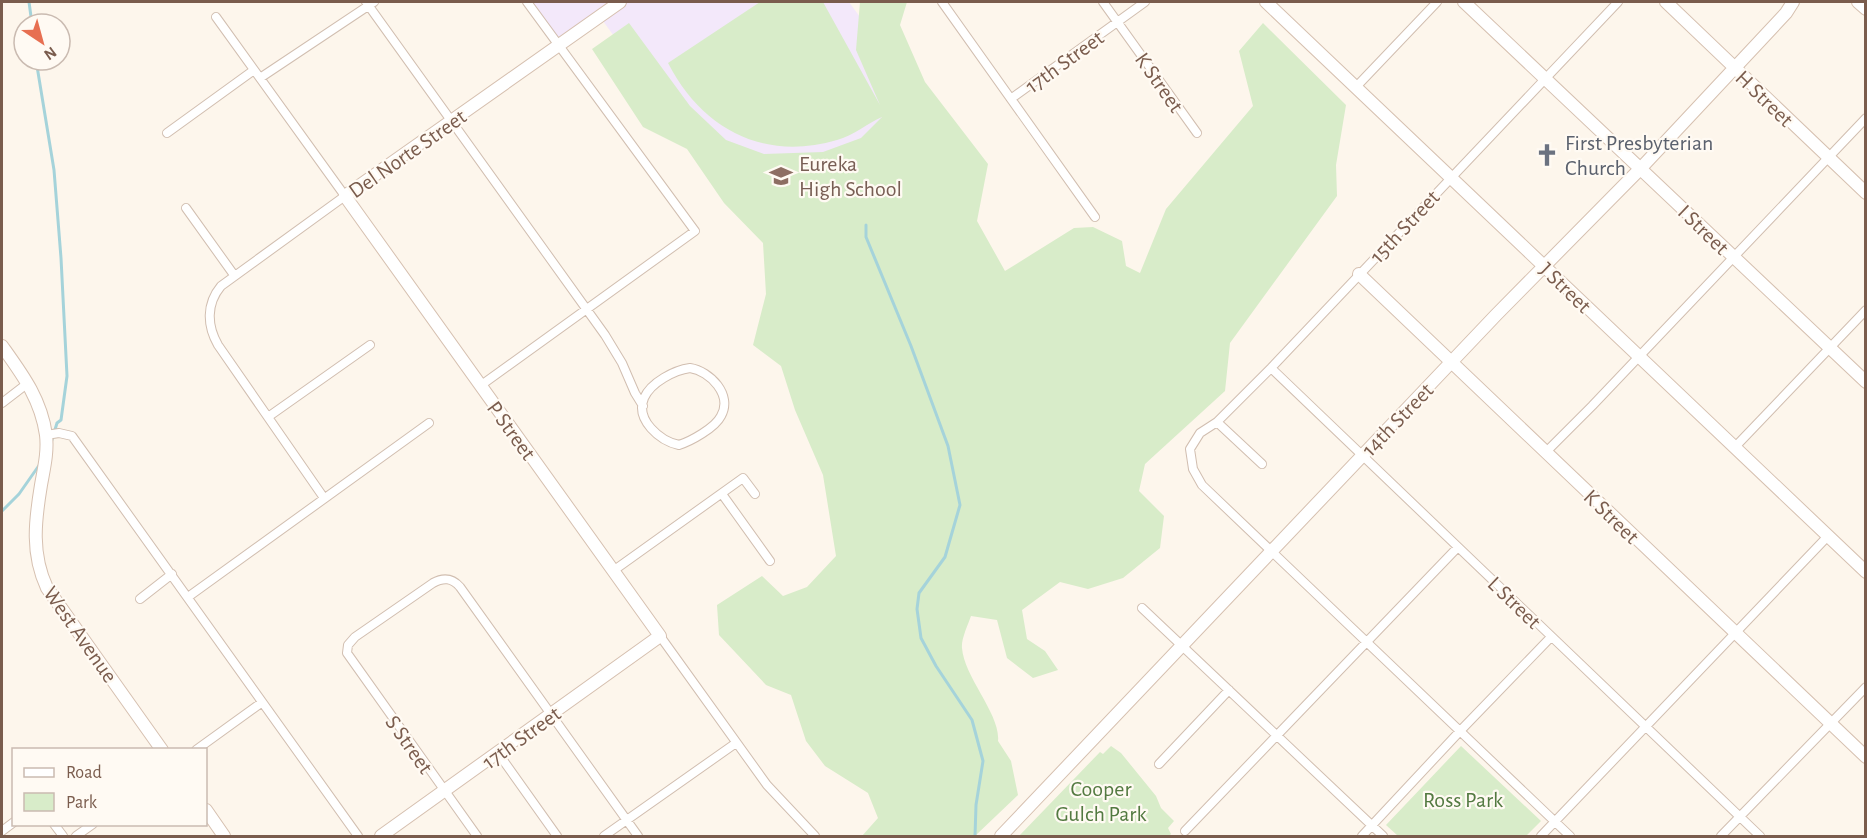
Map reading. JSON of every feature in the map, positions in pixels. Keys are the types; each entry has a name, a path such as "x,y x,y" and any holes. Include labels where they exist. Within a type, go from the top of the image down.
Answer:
{"street":[{"path":"480,386 695,231 527,2"},
{"name":"Del Norte Street","path":"268,417 212,336 209,316 215,293 234,275 620,2"},
{"path":"942,2 1095,217"},
{"name":"K Street","path":"1103,2 1197,133"},
{"name":"17th Street","path":"1012,98 1145,2"},
{"name":"J Street","path":"1266,2 1866,572"},
{"path":"1356,87 1437,2"},
{"name":"I Street","path":"1464,2 1866,382"},
{"name":"15th Street","path":"1271,551 1202,485 1193,469 1190,449 1200,433 1217,422 1271,368 1618,2"},
{"name":"H Street","path":"1666,2 1866,193"},
{"name":"14th Street","path":"1001,837 1544,265 1641,168 1794,2"},
{"path":"1857,2 1866,9"},
{"path":"260,78 369,3 451,122 616,352 652,429 663,440 679,445 706,430 722,416 723,408 722,396 714,380 699,369 690,368 672,373 653,387 645,397 643,406"},
{"name":"P Street","path":"216,17 736,743 778,799 815,837"},
{"path":"168,133 254,70"},
{"path":"1546,452 1866,118"},
{"path":"186,208 234,275"},
{"name":"K Street","path":"1359,274 1866,757"},
{"path":"1735,447 1866,310"},
{"path":"324,498 268,417 370,345"},
{"path":"2,346 37,399 46,435 59,433 72,436 358,837"},
{"name":"L Street","path":"1271,368 1760,837"},
{"path":"2,403 28,383"},
{"path":"1217,422 1262,464"},
{"path":"188,597 429,423"},
{"name":"West Avenue","path":"46,435 45,461 34,534 39,571 47,588 161,748"},
{"path":"613,571 743,478 755,494"},
{"path":"722,494 770,561"},
{"path":"1541,837 1828,536"},
{"path":"1185,831 1458,547"},
{"path":"1271,551 1461,730 1570,837"},
{"path":"140,599 172,574"},
{"name":"S Street","path":"477,837 350,659 347,649 350,642 433,583 448,578 460,587 551,715"},
{"path":"1142,608 1383,837"},
{"name":"17th Street","path":"381,837 660,636"},
{"path":"1362,837 1551,637"},
{"path":"1721,837 1866,687"},
{"path":"1159,764 1229,690"},
{"path":"199,748 261,703"},
{"path":"551,715 638,837"},
{"path":"604,837 736,743"},
{"path":"498,753 557,837"},
{"path":"207,812 224,837"},
{"path":"76,837 92,826"}],"shaded area":[{"name":"Eureka High School","path":"527,2 849,2 931,114 761,237 600,17 558,46"}],"green space":[{"path":"760,2 823,2 880,105 856,50 860,2 907,2 900,25 925,82 988,164 977,221 1005,271 1074,228 1093,227 1122,241 1126,266 1140,273 1166,209 1253,106 1239,51 1263,23 1346,105 1336,165 1337,196 1230,343 1225,391 1145,464 1139,491 1164,516 1160,548 1123,578 1088,589 1060,582 1022,610 1027,639 1045,651 1058,670 1033,678 1007,658 997,620 971,616 963,640 964,659 994,720 998,741 1011,761 1018,795 975,836 862,836 878,818 868,793 825,766 806,741 791,695 766,685 719,635 717,605 762,576 783,596 807,587 836,556 823,475 795,410 781,366 753,345 766,294 763,243 724,203 687,149 643,127 592,49 629,23 690,106 726,140 764,154 823,152 861,138 882,117 843,138 810,146 785,147 760,143 717,122 698,106 682,86 668,63"},
{"name":"Cooper Gulch Park","path":"1111,746 1121,753 1156,796 1161,808 1174,821 1168,828 1171,834 1169,836 1019,836 1100,752 1103,754"},
{"name":"Ross Park","path":"1461,746 1541,821 1526,836 1398,836 1386,825"}],"waterway":[{"path":"29,2 30,12"},
{"path":"38,72 54,170 67,376 61,420 57,423 51,443"},
{"path":"866,225 866,237 911,346 948,446 960,505 945,557 919,593 917,609 921,638 936,666 972,720 983,761 976,805 975,836"},
{"path":"2,511 19,494 40,464"}],"place":[{"name":"First Presbyterian Church","path":"1547,155"},
{"name":"Eureka High School","path":"781,176"}]}
